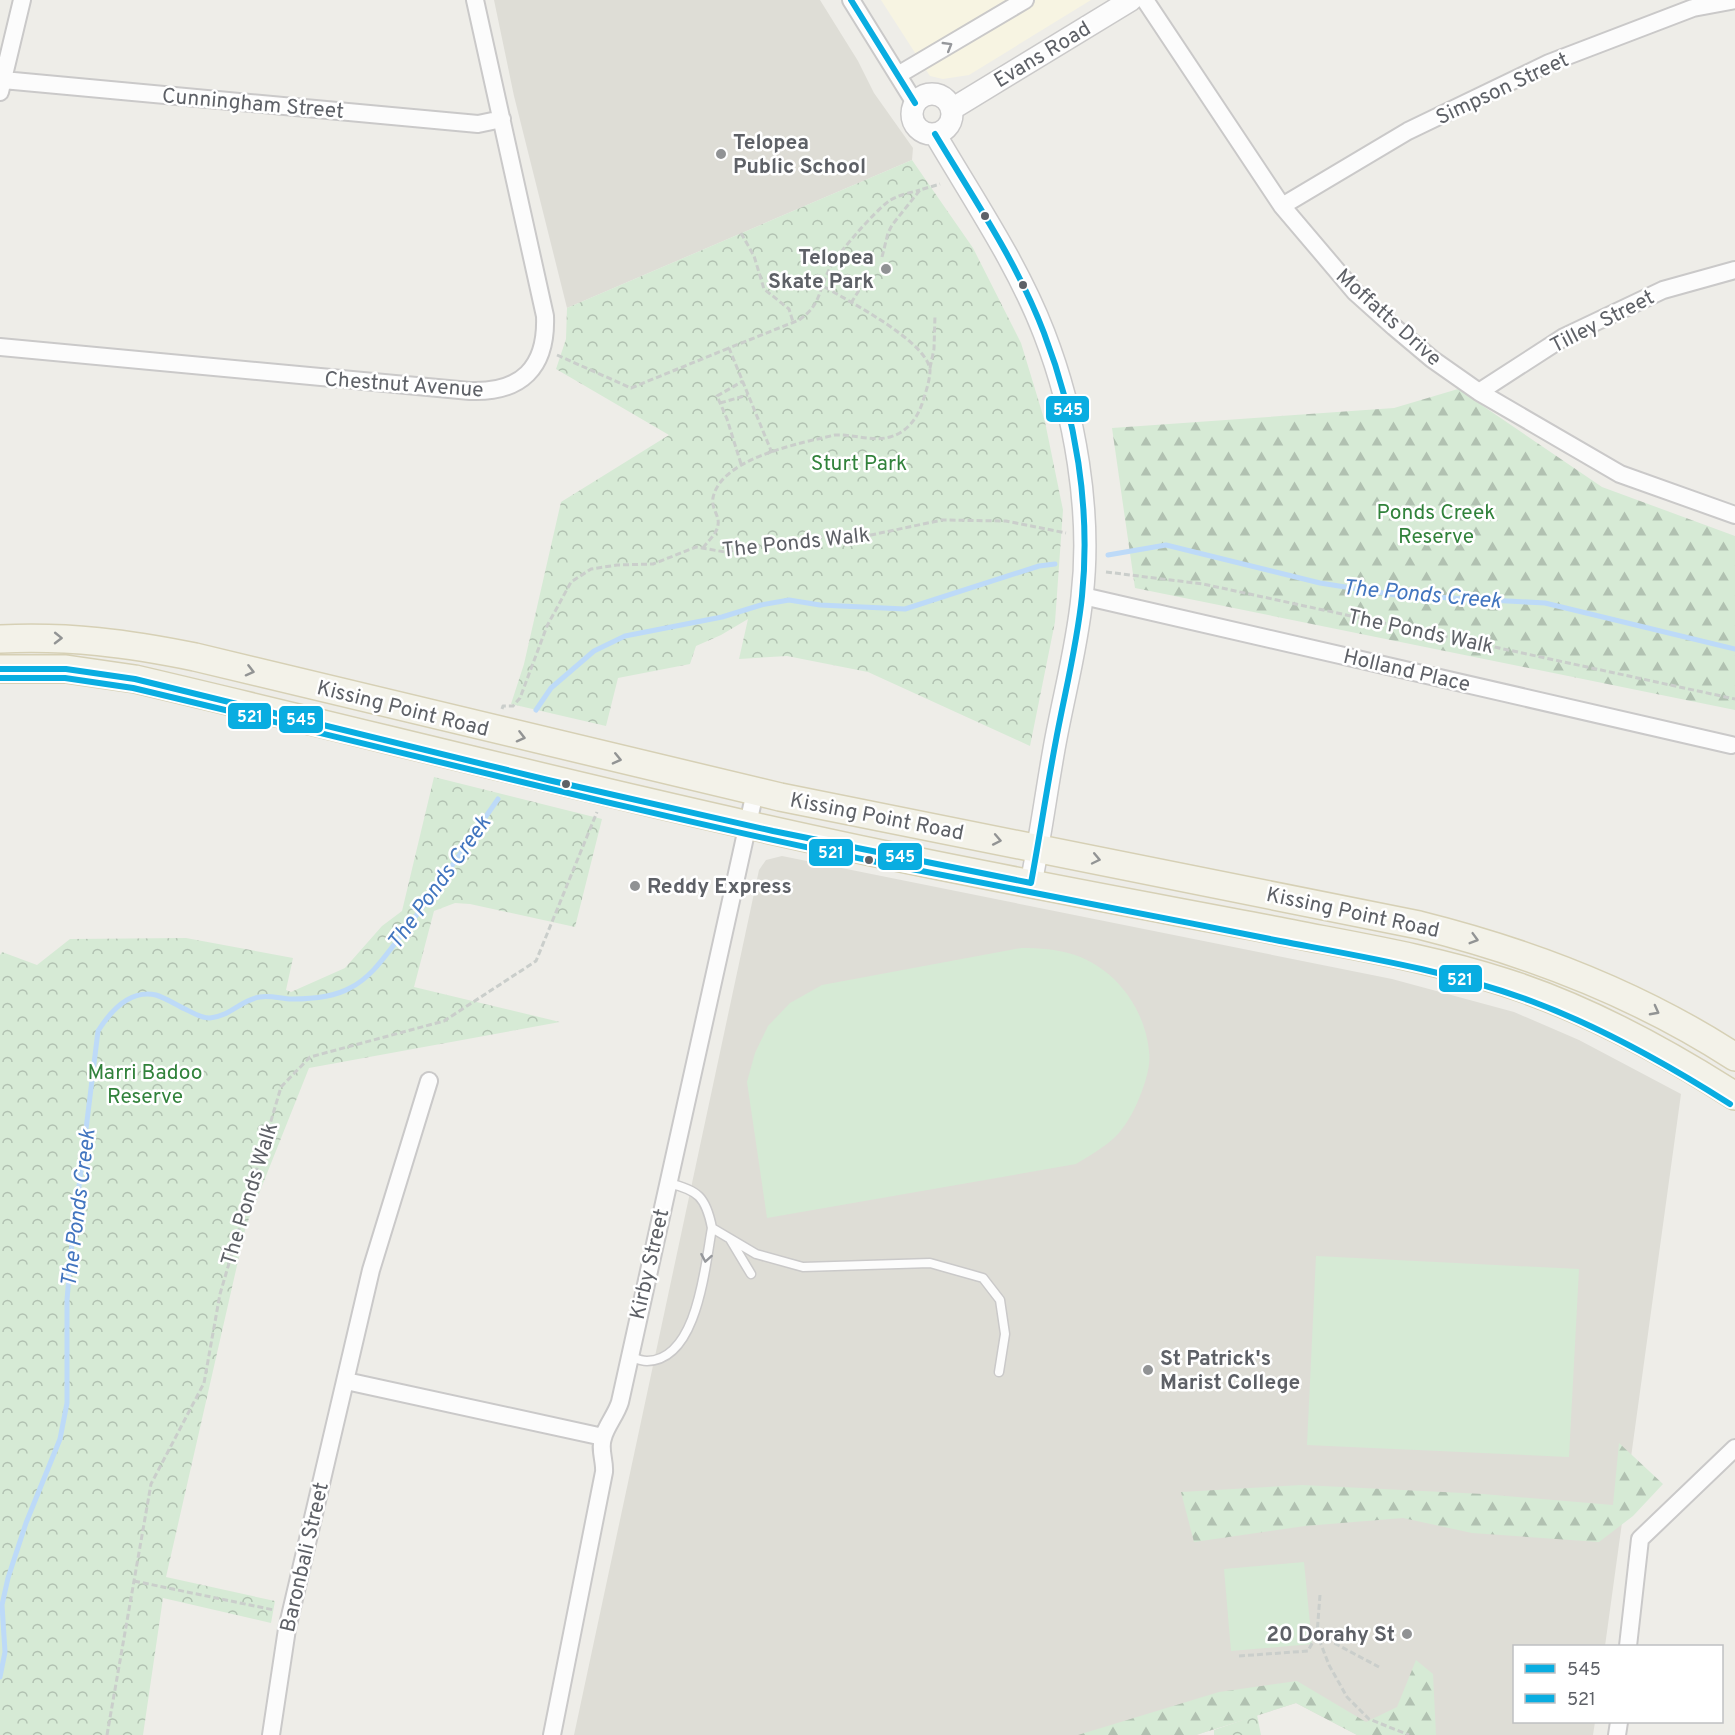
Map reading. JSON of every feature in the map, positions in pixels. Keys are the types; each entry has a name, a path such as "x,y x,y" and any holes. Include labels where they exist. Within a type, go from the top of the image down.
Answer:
{"main road":[{"name":"Kissing Point Road","path":"0,639 69,638 138,646 195,657 755,792 1474,938 1526,955 1597,983 1684,1026 1735,1057"},
{"name":"Kissing Point Road","path":"0,669 66,669 135,679 548,780 748,825 1031,883 1399,954 1464,969 1548,998 1608,1024 1655,1048 1735,1096"}],"street":[{"path":"1,86 22,0"},
{"name":"Chestnut Avenue","path":"0,347 484,392 512,386 532,368 542,348 545,316 475,0"},
{"path":"852,0 915,103"},
{"path":"898,75 1025,0"},
{"name":"Evans Road","path":"952,109 1131,0"},
{"name":"Moffatts Drive","path":"1145,0 1282,206 1355,291 1432,359 1479,392 1620,474 1735,515"},
{"name":"Simpson Street","path":"1282,206 1408,131 1549,63 1693,8 1735,0"},
{"name":"Cunningham Street","path":"1,86 478,124 502,119"},
{"path":"935,93 946,99 953,114 949,125 935,134 924,132 915,125 912,114 915,103 924,95 935,93"},
{"path":"935,134 1025,291 1044,333 1059,377 1068,415 1083,500 1085,534 1083,596 1031,883"},
{"name":"Tilley Street","path":"1479,392 1564,337 1663,290 1735,270"},
{"name":"Holland Place","path":"1083,596 1731,745"},
{"name":"Kirby Street","path":"603,1437 617,1411 755,792"},
{"name":"Baronbali Street","path":"271,1735 291,1613 371,1270 429,1082"},
{"path":"346,1381 603,1437 604,1472 552,1735"},
{"path":"1628,1645 1640,1539 1735,1448"}],"lane":[{"path":"628,1356 646,1361 663,1357 678,1344 690,1327 699,1299 712,1228 706,1205 696,1192 668,1183"},
{"path":"712,1228 756,1254 803,1267 930,1263 983,1278 1000,1300 1005,1334 999,1372"},
{"path":"730,1239 751,1274"}],"path":[{"path":"542,348 632,388 794,322 812,309 818,301 836,259 875,214 898,196 940,184"},
{"path":"882,257 889,229 920,190"},
{"path":"741,233 753,256 764,289 785,305 794,322"},
{"path":"851,303 862,284"},
{"path":"823,286 909,339 922,354 930,370"},
{"path":"703,548 717,529 718,524 712,508 714,494 726,477 741,464 835,435 890,437 901,432 910,424 920,409 930,370 934,349 935,315"},
{"path":"729,348 772,453"},
{"path":"741,464 717,396 742,381"},
{"path":"720,403 748,395"},
{"name":"The Ponds Walk","path":"503,706 513,706 520,698 547,626 571,582 591,569 617,565 653,564 696,547 725,552 809,538 871,535 942,520 1006,521 1066,533"},
{"name":"The Ponds Walk","path":"1106,572 1203,584 1735,699"},
{"name":"The Ponds Walk","path":"107,1735 151,1484 204,1383 219,1294 281,1087 310,1057 444,1021 536,961 597,811"},
{"path":"134,1581 291,1613"},
{"path":"1239,1656 1308,1651 1317,1634 1320,1595"},
{"path":"1317,1634 1379,1667"},
{"path":"1317,1634 1329,1665 1347,1697 1369,1719 1409,1735"}],"shaded area":[{"name":"Telopea Public School","path":"494,0 820,0 858,61 874,93 913,148 912,160 567,308 514,96"},
{"path":"881,0 1091,0 969,75 943,79 930,76"},
{"name":"St Patrick's Marist College","path":"782,856 1392,979 1514,1012 1579,1040 1681,1094 1605,1645 1513,1645 1513,1723 1595,1723 1593,1735 1357,1735 1296,1703 1196,1735 574,1735 759,870 766,860"}],"green space":[{"name":"Sturt Park","path":"912,160 973,248 1021,343 1045,422 1063,510 1055,622 1030,746 868,672 787,656 739,659 748,619 696,646 690,664 618,678 606,726 511,704 524,664 561,502 669,435 556,369 566,339 567,308"},
{"name":"Ponds Creek Reserve","path":"1458,389 1602,487 1735,536 1735,710 1135,588 1112,428 1394,408"},
{"name":"Marri Badoo Reserve","path":"434,777 602,819 575,927 470,904 455,903 434,911 414,987 560,1022 309,1068 246,1226 166,1577 275,1601 271,1623 163,1598 143,1735 0,1735 0,955 2,952 37,965 70,939 186,938 293,958 286,990 291,992 345,968 382,926 402,911"},
{"path":"1021,948 1062,951 1090,961 1115,980 1135,1006 1146,1035 1149,1066 1137,1103 1119,1133 1076,1164 767,1218 747,1082 755,1053 768,1026 790,1003 822,985"},
{"path":"1316,1256 1579,1269 1569,1457 1307,1445"},
{"path":"1619,1443 1663,1484 1633,1516 1599,1542 1472,1533 1403,1518 1305,1526 1194,1542 1181,1492 1302,1485 1483,1494 1613,1505"},
{"path":"1304,1562 1312,1644 1231,1651 1224,1569"},
{"path":"1416,1660 1433,1674 1436,1735 1357,1735 1296,1703 1196,1735 1078,1735 1219,1692 1297,1681 1366,1722 1397,1707"},
{"path":"1257,1715 1261,1735 1214,1735 1214,1730"}],"waterway":[{"name":"The Ponds Creek","path":"1108,555 1166,545 1320,583 1396,595 1545,603 1735,649"},
{"name":"The Ponds Creek","path":"536,710 551,688 594,651 625,636 722,617 761,605 789,600 820,605 905,609 1039,566 1055,564"},
{"name":"The Ponds Creek","path":"0,1677 5,1652 2,1605 8,1578 26,1523 60,1439 67,1403 67,1300 98,1031 115,1010 138,995 156,995 197,1015 210,1018 223,1015 253,998 268,996 292,999 314,998 337,994 350,988 372,972 383,959 426,903 498,799"}],"transit line":[{"name":"545","path":"851,0 915,103"},
{"name":"545","path":"0,669 66,669 135,679 548,780 773,831 1031,883 1080,614 1084,530 1078,463 1065,397 1033,307 994,231 935,134"},
{"name":"521","path":"0,678 65,678 133,688 609,803 800,846 1438,973 1500,990 1583,1022 1658,1061 1730,1104"}],"place":[{"name":"Telopea Public School","path":"721,154"},
{"name":"Telopea Skate Park","path":"886,269"},
{"name":"Reddy Express","path":"635,886"},
{"name":"St Patrick's Marist College","path":"1148,1370"},
{"name":"20 Dorahy St","path":"1407,1634"}]}
